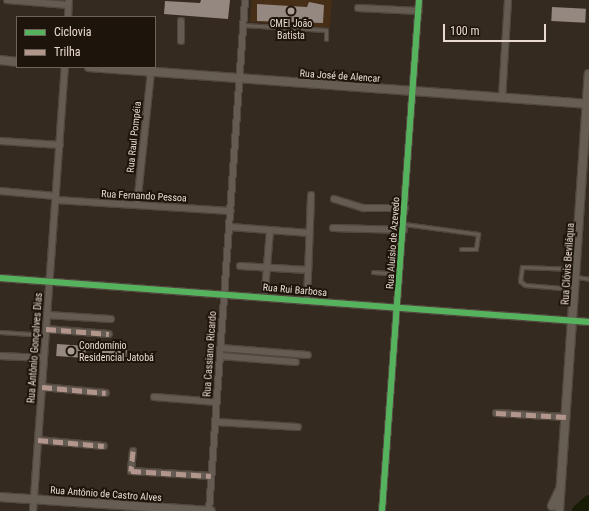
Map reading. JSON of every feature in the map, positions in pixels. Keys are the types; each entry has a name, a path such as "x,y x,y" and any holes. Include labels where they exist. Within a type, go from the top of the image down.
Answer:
{"street":[{"path":"7,0 69,3 68,16"},
{"name":"Rua Cassiano Ricardo","path":"210,511 211,476 230,227 238,78 245,0"},
{"name":"Rua Aluísio de Azevedo","path":"382,511 420,0"},
{"path":"502,98 508,0"},
{"path":"358,8 419,11"},
{"path":"181,21 181,41"},
{"path":"0,60 16,62"},
{"name":"Rua Antônio Gonçalves Dias","path":"33,511 60,145 64,68"},
{"name":"Rua José de Alencar","path":"101,68 588,104"},
{"name":"Rua Raul Pompéia","path":"137,205 151,72"},
{"name":"Rua Clóvis Beviláqua","path":"554,508 561,484 586,167 589,74"},
{"path":"0,141 60,145"},
{"name":"Rua Fernando Pessoa","path":"0,191 56,198 231,211"},
{"path":"307,301 311,195"},
{"path":"334,199 364,208 405,208"},
{"path":"230,227 309,233"},
{"path":"334,228 404,227"},
{"path":"265,290 270,230"},
{"path":"240,266 308,270"},
{"name":"Rua Rui Barbosa","path":"0,278 589,322"},
{"path":"47,315 111,319"},
{"path":"46,332 109,334"},
{"path":"221,348 308,355"},
{"path":"0,356 44,358"},
{"path":"220,356 296,362"},
{"path":"42,387 106,393"},
{"path":"154,397 217,402"},
{"path":"496,413 566,418"},
{"path":"216,422 298,427"},
{"path":"38,440 104,446"},
{"path":"133,451 131,471 211,476"},
{"name":"Rua Antônio de Castro Alves","path":"0,497 210,511"}],"lane":[{"path":"243,25 326,30 326,39"},
{"path":"404,227 478,234 476,249 461,249"},
{"path":"576,289 525,286 520,281 521,269 577,273 589,279"},
{"path":"373,272 400,274"},
{"path":"0,332 46,332"}],"shaded area":[{"name":"CMEI João Batista","path":"252,0 332,0 330,28 250,22"}],"building":[{"path":"201,0 230,0 228,19 164,14 165,1 200,3"},
{"path":"309,2 324,5 323,23 257,21 257,4 307,7"},
{"path":"552,7 586,9 585,23 551,21"},
{"name":"Condomínio Residencial Jatobá","path":"57,344 86,346 85,358 56,356"},
{"name":"Condomínio Residencial Jatobá","path":"99,347 127,349 126,361 98,359"}],"waterway":[{"path":"578,511 589,501"}],"marked path":[{"path":"46,329 109,334"},
{"path":"42,387 106,393"},
{"path":"496,413 566,417"},
{"path":"38,440 104,446"},
{"path":"133,451 131,471 211,476"}],"cycle path":[{"path":"382,511 419,0"},
{"path":"0,278 589,322"}],"place":[{"name":"CMEI João Batista","path":"291,11"},
{"name":"Condomínio Residencial Jatobá","path":"71,351"}]}
